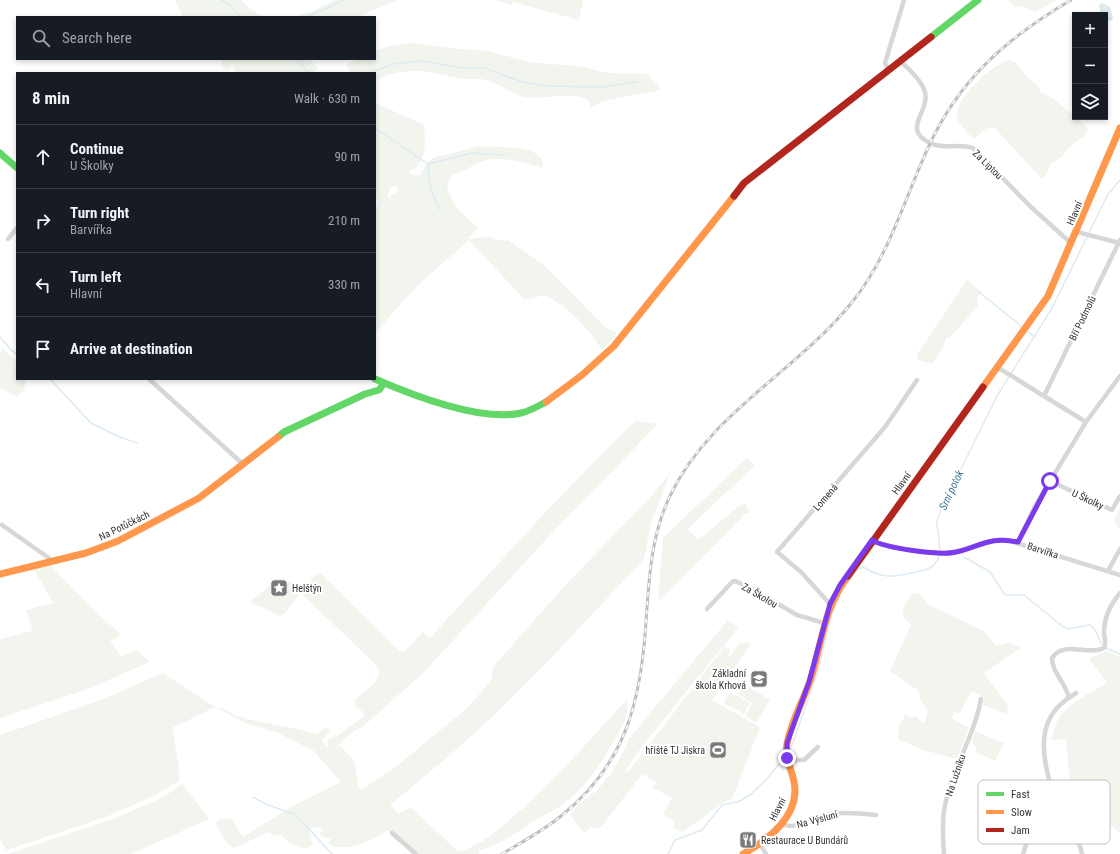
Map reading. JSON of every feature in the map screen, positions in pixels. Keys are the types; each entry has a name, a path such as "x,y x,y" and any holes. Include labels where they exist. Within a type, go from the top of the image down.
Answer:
{"street":[{"path":"888,70 885,63 904,0"},
{"path":"376,379 442,403 501,414 525,412 543,403 593,367 614,346 744,183 978,0"},
{"name":"Za Liptou","path":"900,61 922,86 925,92 924,104 916,126 919,136 933,145 964,146 973,148 1031,207 1072,244"},
{"name":"Hlavní","path":"743,854 760,844 775,832 782,824 792,805 795,792 787,756 787,743 812,674 830,604 840,585 1048,296 1072,244 1120,128"},
{"path":"0,152 16,167"},
{"path":"8,239 16,229"},
{"path":"1077,232 1120,242"},
{"name":"Bří Podmolů","path":"1044,396 1120,242"},
{"path":"997,367 1086,422"},
{"path":"1018,542 1050,481 1086,422 1120,376"},
{"path":"150,380 244,465"},
{"name":"Lomená","path":"830,604 801,572 777,552 885,427 917,380"},
{"name":"Na Potůčkách","path":"0,574 86,552 118,541 199,498 244,465 284,432 366,394 379,390 384,383"},
{"name":"U Školky","path":"1050,481 1112,510 1120,496"},
{"path":"2,525 53,561"},
{"name":"Barvířka","path":"872,540 884,545 941,553 955,552 998,539 1018,542 1120,575"},
{"path":"1108,571 1120,549"},
{"name":"Za Školou","path":"707,609 732,582 735,581 756,591 796,615 824,623"},
{"path":"1069,698 1055,671 1052,658 1056,653 1063,649 1098,650 1104,648 1106,617 1112,603 1120,593"},
{"path":"1048,780 1045,756 1045,731 1050,718 1069,698 1076,693"},
{"name":"Na Lužníku","path":"944,854 944,810 949,792 978,713 981,699"},
{"path":"787,756 804,760 818,747"},
{"name":"Na Výsluní","path":"782,824 789,827 828,814 844,812 876,815"},
{"path":"392,833 416,854"},
{"path":"760,844 766,854"},
{"path":"1023,854 1026,844"},
{"path":"1080,844 1082,854"}],"shaded area":[{"path":"175,0 241,0 252,10 262,16 183,16"},
{"path":"336,0 398,0 359,16 296,16 313,11"},
{"path":"496,0 583,0 579,20 513,2 511,5"},
{"path":"1008,0 1056,0 1035,12 1025,7 1014,6"},
{"path":"1102,3 1110,7 1113,18 1111,21 1108,20 1108,12 1100,12 1099,5"},
{"path":"409,43 488,51 529,62 584,67 608,73 647,74 661,88 656,91 603,101 590,108 591,103 578,97 525,97 515,94 491,81 484,79 463,79 427,72 412,71 388,75 376,80 376,72 351,72 346,65 356,60 376,60 376,51 389,46"},
{"path":"221,60 310,60 318,67 314,72 237,72 232,67 227,71 220,65 222,62"},
{"path":"1011,60 1016,63 1024,74 1037,85 1041,92 1054,99 1072,114 1072,120 1078,120 1089,129 1083,137 1069,147 1062,157 1050,164 1047,174 1043,178 1040,177 994,127 987,128 974,139 959,123 957,113 960,104 967,94 985,75 1004,62"},
{"path":"376,103 423,124 425,136 424,151 419,164 408,171 412,175 420,175 428,162 436,156 442,156 478,146 519,148 532,151 542,159 542,168 513,160 490,159 452,175 447,184 451,198 462,213 478,227 468,239 489,237 504,241 508,240 545,266 606,328 616,332 615,336 602,350 584,325 554,300 545,295 525,300 469,240 418,285 376,332 376,208 378,202 376,197","holes":["396,186 398,191 387,198 390,188"]},
{"path":"967,280 981,292 977,298 977,307 950,337 946,338 943,348 932,364 917,360 917,355"},
{"path":"3,348 16,362 16,380 26,380 24,390 16,397 0,387 0,354"},
{"path":"635,421 658,424 550,535 424,672 366,724 346,737 335,748 341,746 355,762 358,786 361,790 393,769 465,710 491,681 493,667 569,581 649,499 670,473 651,523 644,559 551,658 488,721 390,805 398,814 411,807 457,851 473,846 494,832 519,812 595,735 627,699 628,704 623,725 603,758 584,785 556,809 535,820 499,843 478,851 479,854 419,854 391,830 386,831 364,843 348,847 334,846 328,843 331,839 321,836 320,833 324,830 319,827 312,828 309,831 312,845 308,847 303,848 295,846 281,835 276,836 269,832 234,848 225,841 216,824 219,819 231,818 243,837 291,807 341,782 314,751 278,733 247,724 215,707 241,717 317,734 325,728 331,730 321,741 329,748 327,741 332,737 336,737 364,716 364,713 356,706 355,700 378,678 378,667 301,593 285,613 279,616 261,606 254,605 251,601 270,585 290,582 300,591 319,572 392,644 400,651 404,652 423,632 430,638 553,504"},
{"path":"747,458 755,466 688,529 698,540 744,502 750,513 745,514 658,602 663,538"},
{"path":"1120,507 1120,529 1114,521"},
{"path":"50,565 120,634 119,637 110,641 121,657 137,650 150,662 85,690 0,718 0,639 33,631 26,610 53,603 34,569"},
{"path":"913,593 916,593 924,598 927,604 984,631 996,646 1010,642 1020,648 984,673 1008,706 1007,714 983,705 985,698 971,691 960,713 954,712 952,718 969,728 957,759 923,750 899,740 899,726 906,715 911,718 916,716 924,724 928,710 920,700 919,691 890,671 911,625 903,617 903,607"},
{"path":"728,620 738,628 643,745 624,772 629,771 724,647 730,650 728,655 730,657 739,644 747,642 751,644 712,700 760,727 732,799 722,803 683,832 673,828 675,822 663,814 672,798 653,788 659,777 655,782 642,774 605,822 599,828 591,827 584,833 571,816 571,812 592,793 595,793 611,773 623,753 629,739"},
{"path":"1107,651 1120,657 1120,833 1110,825 1110,780 1070,780 1066,739 1052,740 1054,729 1064,712 1071,705 1107,683 1089,658"},
{"path":"163,673 215,707 172,728 179,767 179,781 152,797 108,816 7,850 0,840 0,735 104,699"},
{"path":"744,684 770,700 756,723 746,716 752,703 738,694"},
{"path":"730,692 750,703 744,714 724,703"},
{"path":"975,731 1004,743 995,761 976,752 977,748 972,742"},
{"path":"182,784 209,819 131,854 8,854 108,821 164,797"}],"waterway":[{"path":"221,0 229,4 240,16"},
{"path":"309,16 344,0"},
{"path":"297,60 308,72"},
{"path":"372,72 393,64 422,61 462,68 484,68 523,82 546,86 601,87 637,82"},
{"path":"376,129 428,164 471,153 504,155"},
{"path":"428,164 431,188 434,199 440,210"},
{"name":"Srní potok","path":"1089,233 1108,194 1120,180"},
{"name":"Srní potok","path":"790,751 818,671 832,613 842,590 857,570 863,567 871,572 886,576 893,576 925,570 932,567 936,562 940,551 937,521 942,508 997,396 1052,308 1087,237"},
{"path":"979,292 1021,326"},
{"path":"1027,331 1035,337"},
{"path":"0,337 16,353"},
{"path":"51,380 91,423 117,436 137,443"},
{"path":"964,557 990,572 1005,595 1024,595 1062,626 1068,629 1090,625 1095,630 1102,645"},
{"path":"1106,648 1120,654"},
{"name":"Srní potok","path":"668,854 675,840 702,830 722,805 740,801 751,794 765,781 785,757"},
{"path":"253,797 266,804 296,815 332,854"}],"railway":[{"path":"502,854 540,831 561,816 583,796 601,775 615,753 626,729 640,678 644,651 650,574 659,526 670,496 687,467 707,440 731,416 831,326 866,284 886,247 919,168 940,123 954,101 970,81 987,62 1006,45 1026,29 1071,0"}],"traffic: fast":[{"path":"931,37 978,0"},
{"path":"0,153 16,167"},
{"path":"376,379 427,399 487,414 505,415 521,413 531,410 546,402"},
{"path":"278,437 284,432 365,394 379,390 384,383"}],"traffic: slow":[{"path":"983,387 1048,296 1120,128"},
{"path":"546,402 582,375 614,346 734,196"},
{"path":"0,574 86,553 118,541 199,498 278,437"},
{"path":"743,854 772,834 788,816 795,794 794,782 786,749 789,735 811,678 828,613 833,601 848,576"}],"traffic: jam":[{"path":"734,196 744,183 931,37"},
{"path":"848,576 983,387"}],"place":[{"name":"Helštýn","path":"279,588"},
{"name":"Základní škola Krhová","path":"759,679"},
{"name":"hřiště TJ Jiskra","path":"718,750"},
{"name":"Restaurace U Bundárů","path":"748,840"}],"route":[{"path":"787,758 787,743 809,682 821,632 830,604 840,585 872,540 878,544 896,548 939,553 955,552 983,542 998,539 1018,542 1050,481"}]}
